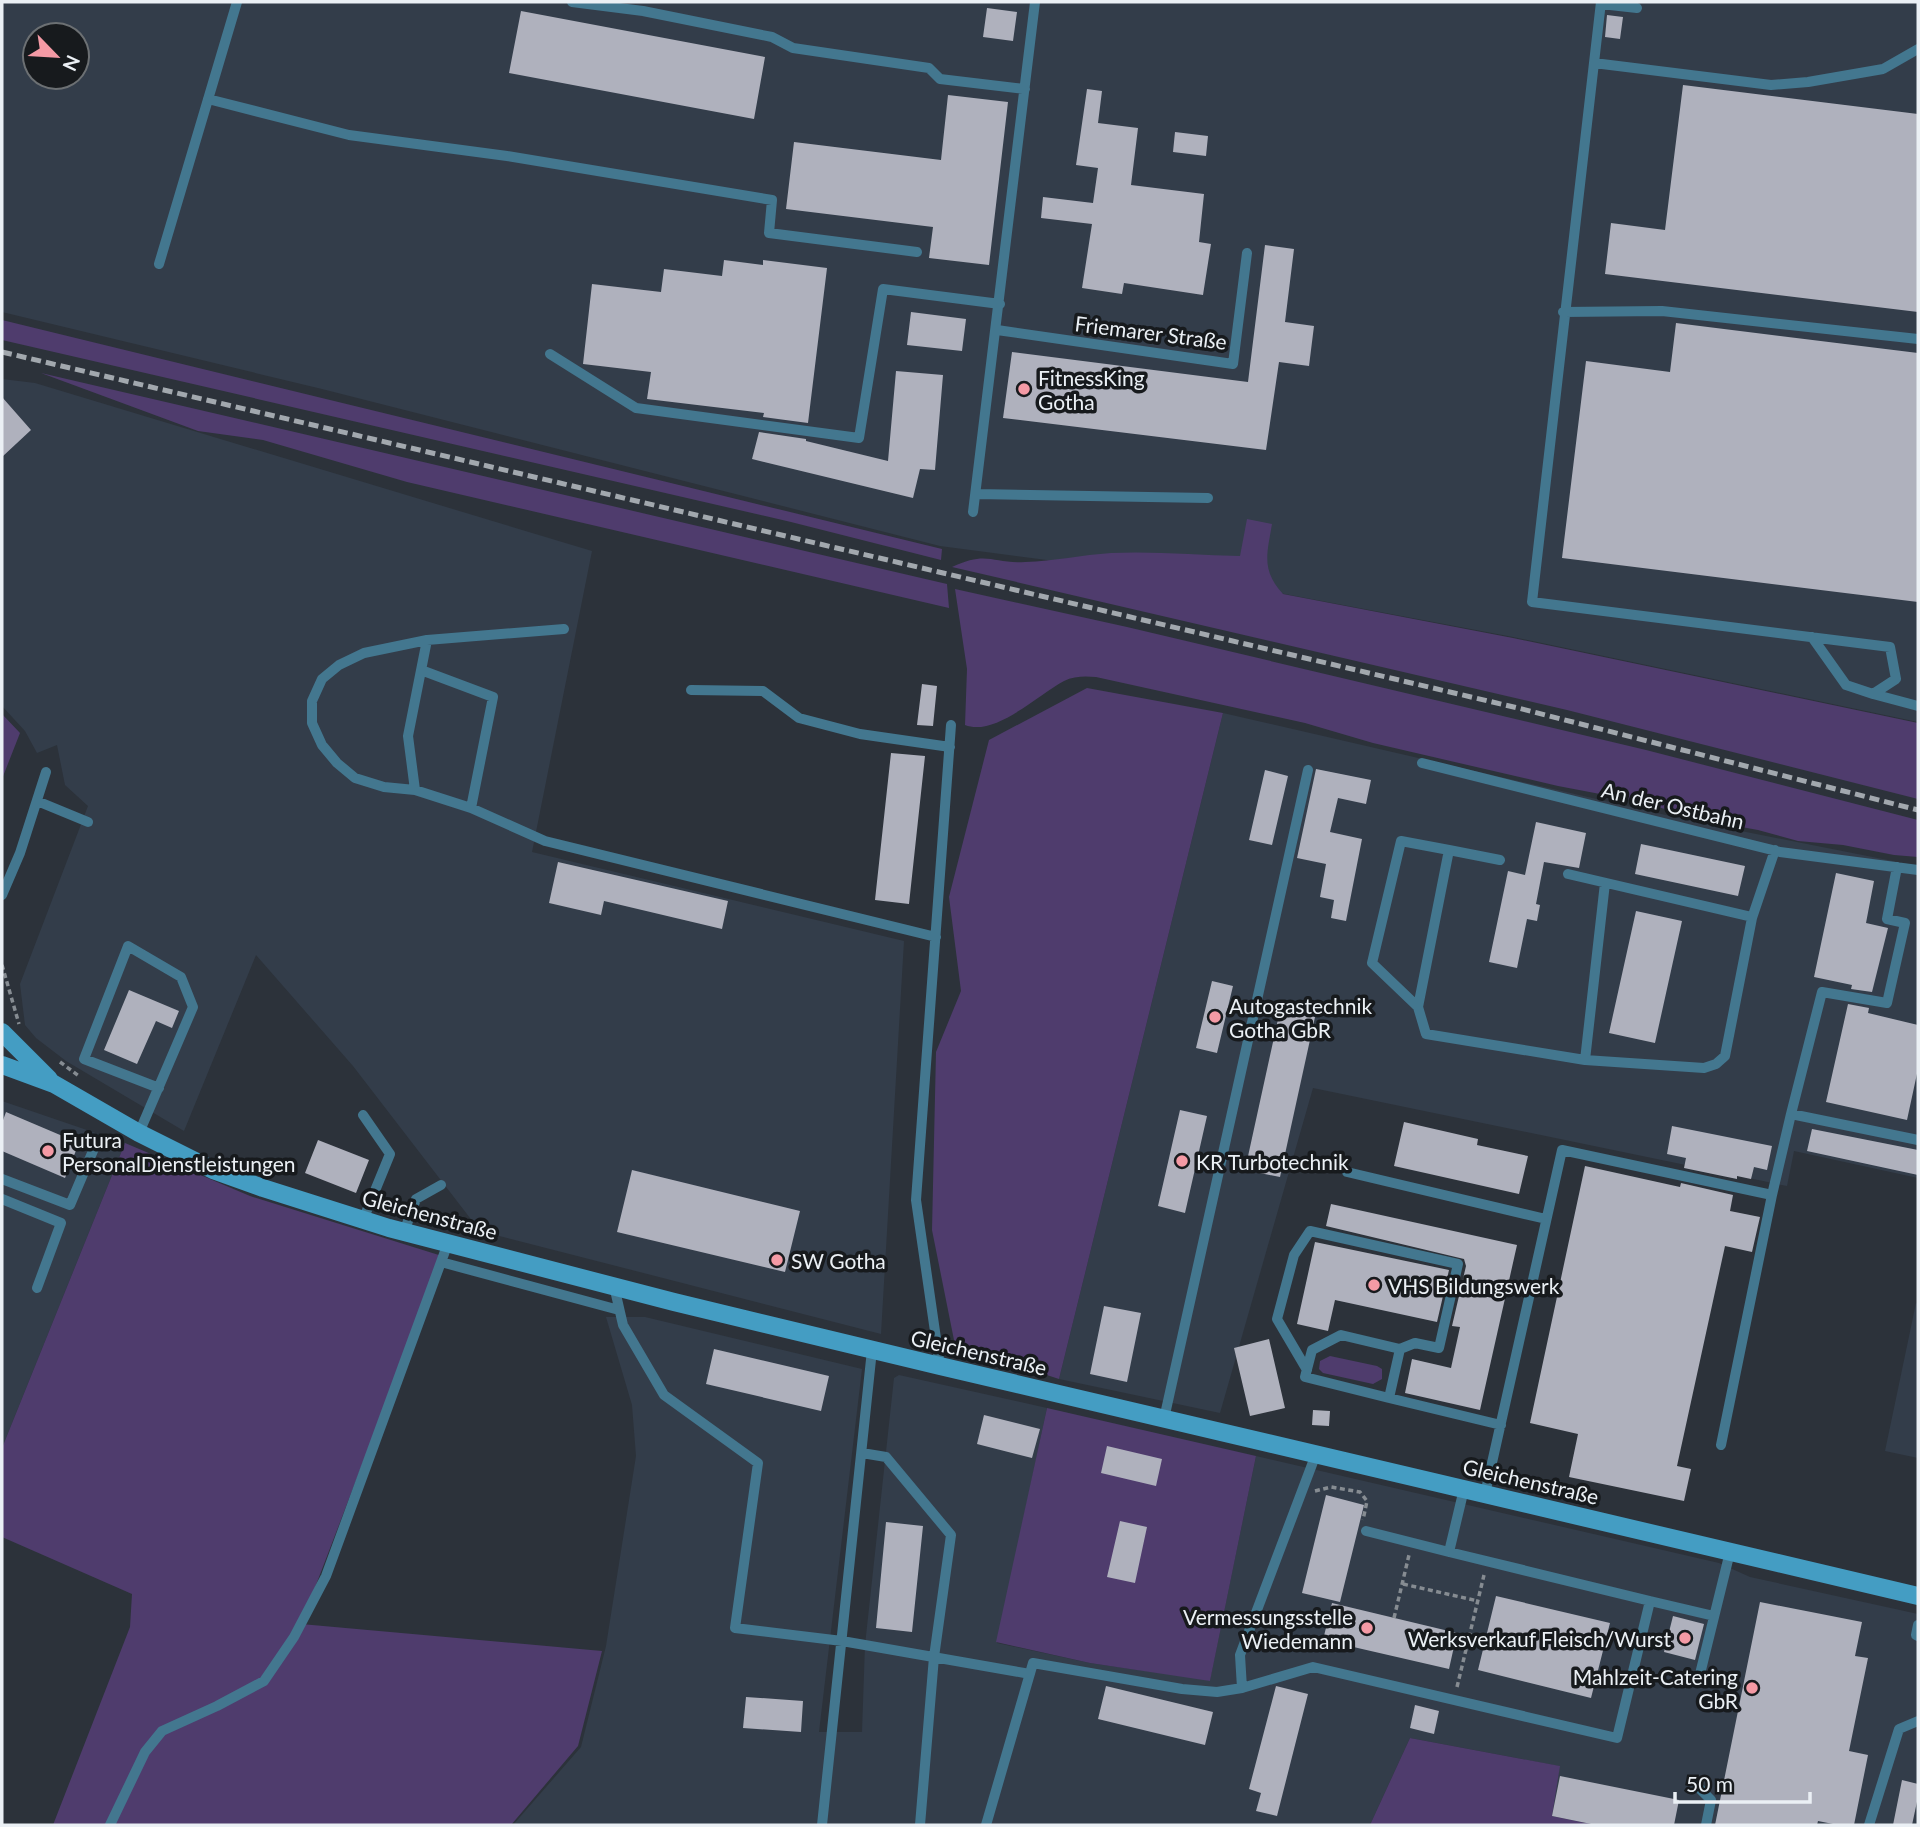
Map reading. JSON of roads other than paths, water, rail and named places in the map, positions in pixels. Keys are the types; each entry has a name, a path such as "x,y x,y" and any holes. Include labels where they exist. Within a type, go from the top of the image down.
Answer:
{"street":[{"name":"Gleichenstraße","path":"2,1032 54,1084"},
{"name":"Gleichenstraße","path":"2,1065 54,1084 139,1133 213,1170 404,1232 872,1350 1918,1596"}],"lane":[{"path":"159,264 237,2"},
{"path":"572,2 643,11 772,37 793,48 929,68 940,79 1025,89"},
{"path":"1637,8 1601,3 1563,312 1532,601 1890,647 1896,679 1873,694"},
{"path":"973,512 1035,6"},
{"path":"1594,63 1771,85 1808,82 1883,69 1918,49"},
{"path":"208,99 349,135 507,156 772,200 769,233 917,251"},
{"name":"Friemarer Straße","path":"997,330 1233,365 1247,253"},
{"path":"550,354 636,408 859,438 883,289 1000,304"},
{"path":"1563,312 1662,311 1918,339"},
{"path":"976,495 1208,498"},
{"path":"564,629 427,640 364,653 339,665 321,679 313,701 312,723 322,745 337,763 355,778 384,787 415,790 471,808 545,841 936,937"},
{"path":"1812,638 1846,685 1918,706"},
{"path":"415,790 408,736 427,640"},
{"path":"421,670 493,698 471,808"},
{"path":"691,690 763,691 799,718 860,734 950,747"},
{"path":"940,1366 916,1200 951,726"},
{"name":"An der Ostbahn","path":"1422,763 1774,850 1918,870"},
{"path":"1164,1419 1308,770"},
{"path":"2,895 20,853 46,772"},
{"path":"37,801 88,822"},
{"path":"1418,1007 1372,963 1401,841 1500,860"},
{"path":"1449,850 1418,1007 1426,1034 1585,1060 1704,1068 1716,1065 1725,1056 1752,917 1774,850"},
{"path":"1721,1445 1790,1114 1822,992 1887,1003 1906,923 1887,919 1897,867"},
{"path":"1568,874 1752,917"},
{"path":"1585,1060 1605,883"},
{"path":"139,1133 159,1088 193,1007 181,977 128,946 84,1059 159,1088"},
{"path":"1790,1114 1918,1140"},
{"path":"363,1115 390,1154 363,1220"},
{"path":"2,1179 70,1205 98,1139"},
{"path":"1485,1494 1562,1150 1772,1195"},
{"path":"1347,1172 1546,1219"},
{"path":"404,1232 416,1199 441,1185"},
{"path":"2,1199 61,1223 37,1288"},
{"path":"1307,1370 1277,1319 1294,1255 1310,1231 1458,1264 1439,1348 1415,1343 1400,1349 1341,1335 1312,1350 1307,1370 1305,1377 1500,1425"},
{"path":"110,1825 145,1752 162,1731 264,1681 294,1637 326,1576 448,1243"},
{"path":"441,1262 619,1310"},
{"path":"614,1286 623,1325 664,1395 758,1463 735,1628 842,1641 1030,1674"},
{"path":"1389,1398 1400,1349"},
{"path":"822,1825 872,1350"},
{"path":"862,1453 886,1457 951,1535 934,1657 920,1825"},
{"path":"1242,1688 1240,1655 1316,1454"},
{"path":"1448,1552 1464,1489"},
{"path":"1366,1531 1714,1616"},
{"path":"1699,1678 1730,1552"},
{"path":"986,1825 1033,1662 1182,1689 1217,1692 1242,1688 1313,1667 1617,1738 1650,1601"},
{"path":"1918,1625 1918,1636"},
{"path":"1869,1825 1899,1729 1918,1721"},
{"path":"1698,1786 1712,1800 1706,1825"}],"railway":[{"path":"2,352 1518,708 1918,810"}],"place":[{"name":"FitnessKing Gotha","path":"1024,389"},
{"name":"Autogastechnik Gotha GbR","path":"1215,1017"},
{"name":"Futura PersonalDienstleistungen","path":"48,1151"},
{"name":"KR Turbotechnik","path":"1182,1161"},
{"name":"SW Gotha","path":"777,1260"},
{"name":"VHS Bildungswerk","path":"1374,1285"},
{"name":"Vermessungsstelle Wiedemann","path":"1367,1628"},
{"name":"Werksverkauf Fleisch/Wurst","path":"1685,1638"},
{"name":"Mahlzeit-Catering GbR","path":"1752,1688"}]}
